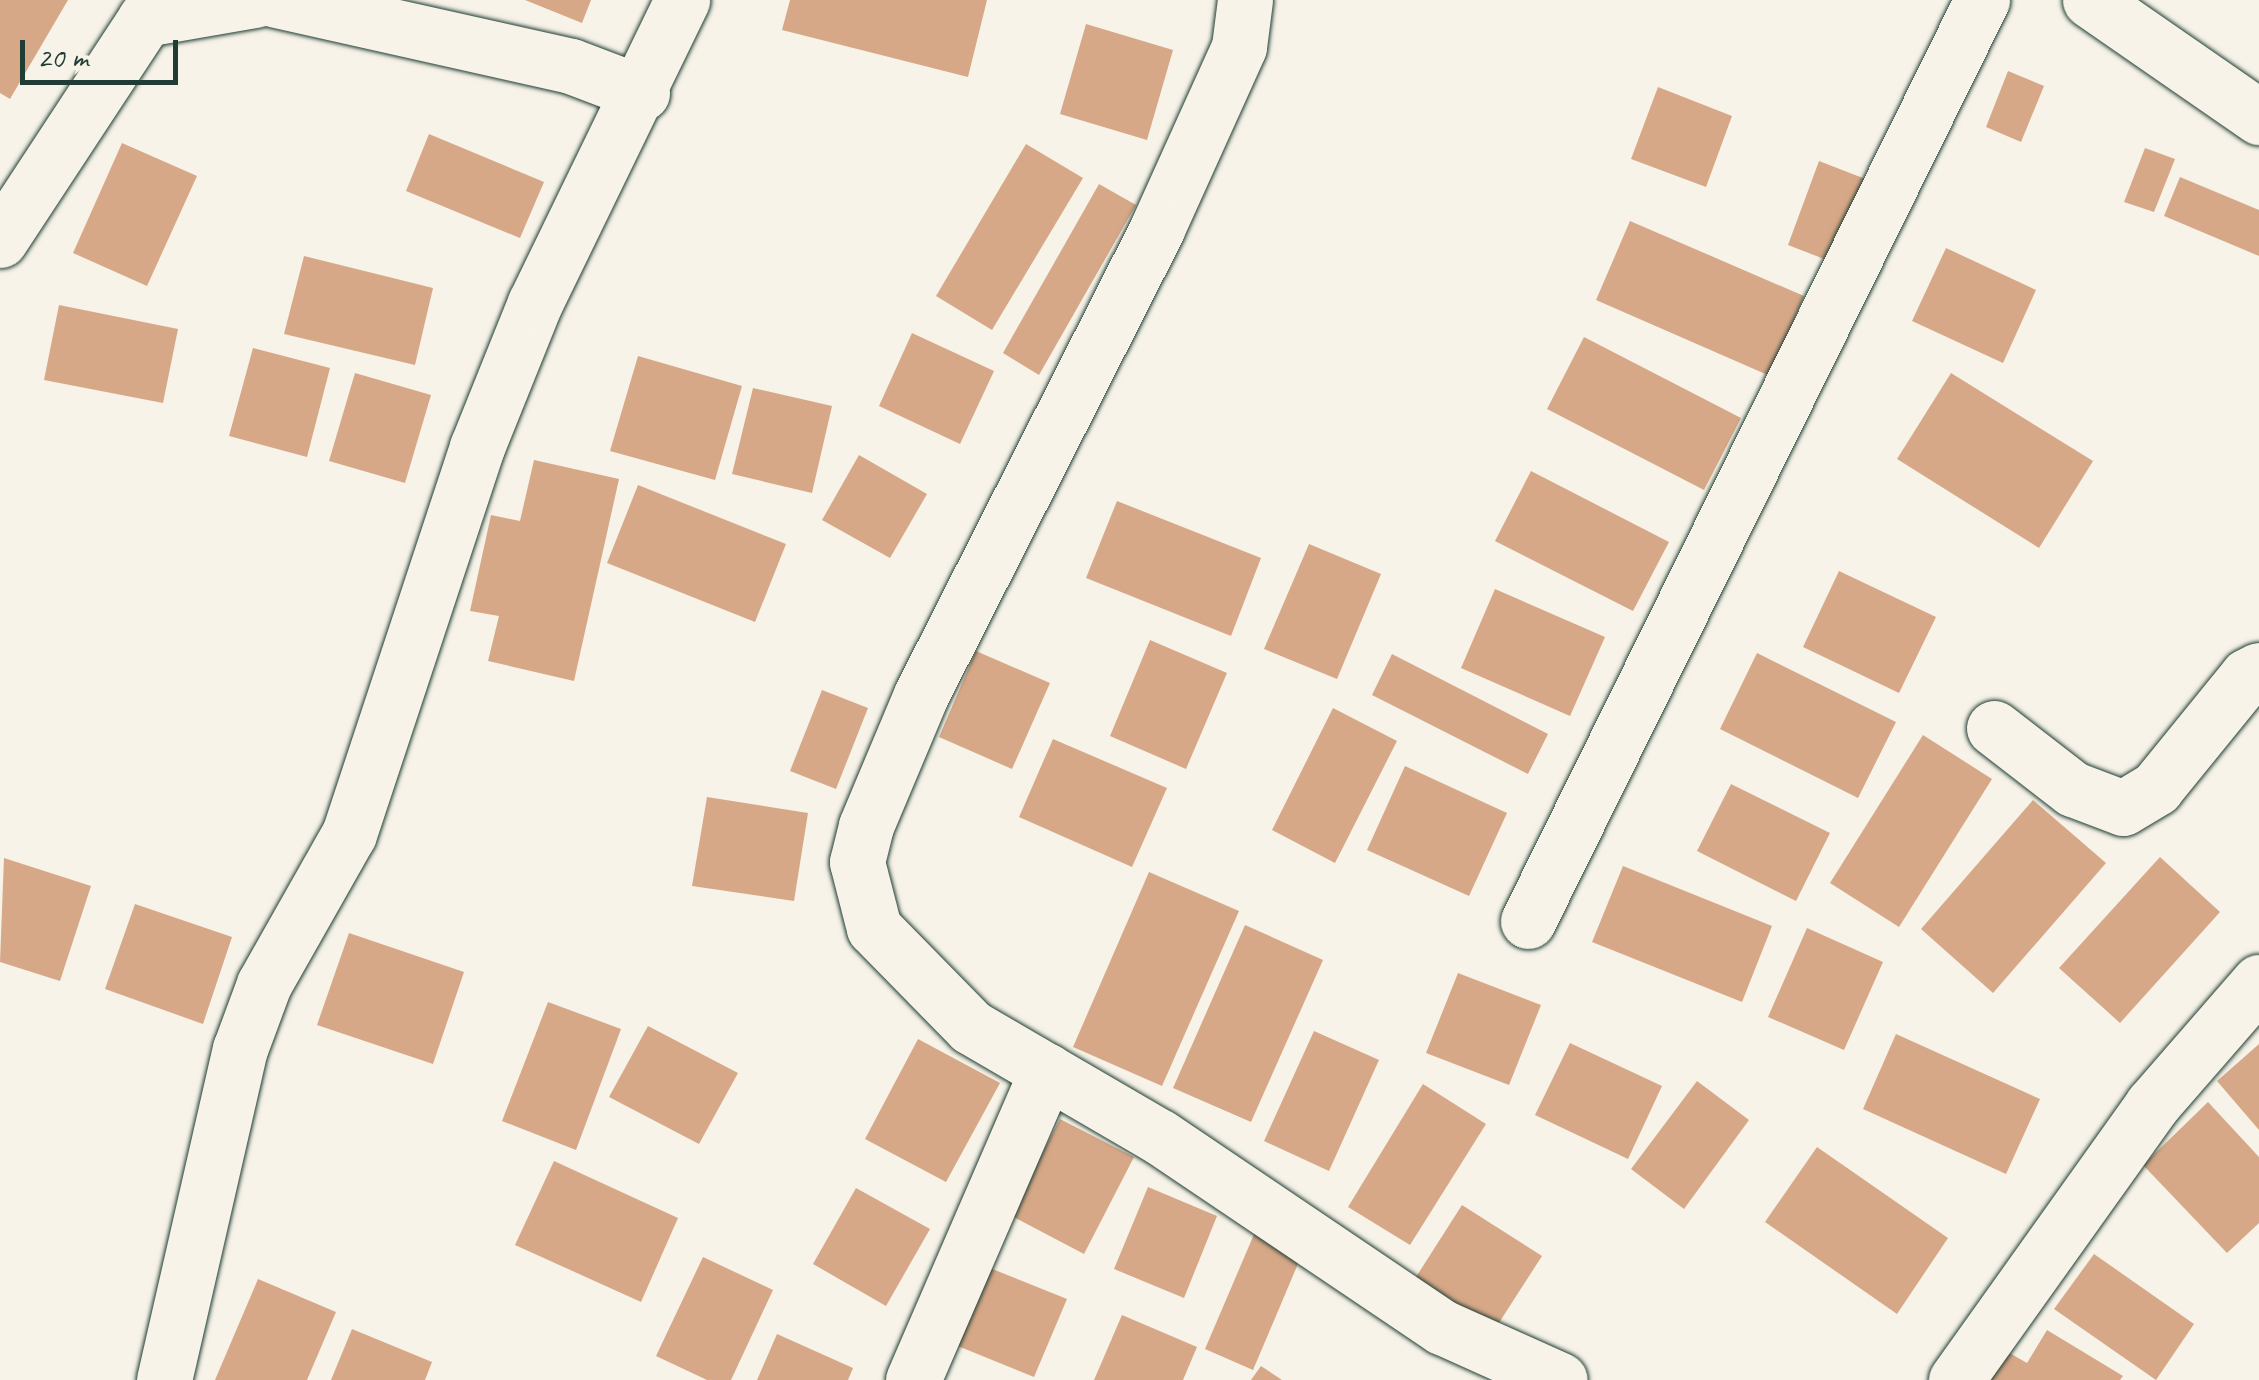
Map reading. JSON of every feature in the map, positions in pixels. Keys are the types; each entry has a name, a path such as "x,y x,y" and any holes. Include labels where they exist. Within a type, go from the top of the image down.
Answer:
{"street":[{"path":"0,240 145,18 254,0"},
{"path":"276,0 570,66 642,93"},
{"path":"164,1380 240,1048 264,984 349,834 477,447 535,303 642,93 682,0"},
{"path":"1245,0 1239,47 1223,83 1157,229 922,696 866,826 858,862 874,928 971,1027 1160,1137 1442,1327 1560,1380"},
{"path":"1528,921 1982,0"},
{"path":"2090,0 2259,117"},
{"path":"1994,728 2073,789 2123,808 2156,788 2247,676 2259,670"},
{"path":"1956,1380 2152,1105 2259,982"},
{"path":"914,1380 1047,1071"}],"building":[{"path":"0,0 68,0 10,99 0,93"},
{"path":"525,0 591,0 582,23"},
{"path":"790,0 987,0 968,77 782,30"},
{"path":"1086,24 1173,50 1147,140 1060,114"},
{"path":"2008,71 2044,86 2021,142 1986,127"},
{"path":"1658,87 1732,116 1706,187 1631,159"},
{"path":"429,134 544,182 520,238 406,191"},
{"path":"122,143 197,176 147,286 73,253"},
{"path":"1026,144 1083,178 992,330 936,296"},
{"path":"2145,148 2175,159 2154,212 2124,202"},
{"path":"1819,161 1868,180 1837,264 1788,245"},
{"path":"2180,177 2259,210 2259,256 2164,216"},
{"path":"1099,184 1136,205 1039,375 1003,353"},
{"path":"1630,221 1804,296 1770,376 1596,300"},
{"path":"1946,248 2036,290 2003,363 1912,321"},
{"path":"304,256 433,288 415,365 284,334"},
{"path":"59,305 178,329 163,403 44,380"},
{"path":"912,333 994,371 960,444 879,406"},
{"path":"1584,337 1741,418 1704,490 1547,409"},
{"path":"253,348 330,368 307,457 229,436"},
{"path":"638,356 742,386 715,480 610,451"},
{"path":"355,373 431,395 405,483 329,461"},
{"path":"1951,373 2093,461 2039,548 1897,459"},
{"path":"753,388 832,406 812,493 732,474"},
{"path":"859,455 927,494 890,558 822,520"},
{"path":"534,460 619,479 574,681 488,661 499,616 470,611 491,515 520,521"},
{"path":"1531,471 1669,542 1633,611 1495,541"},
{"path":"638,485 786,544 755,622 607,563"},
{"path":"1117,501 1261,558 1231,636 1086,578"},
{"path":"1309,544 1381,574 1337,679 1264,649"},
{"path":"1839,571 1936,617 1899,693 1803,647"},
{"path":"1495,589 1605,637 1570,716 1461,668"},
{"path":"1150,640 1227,673 1186,769 1110,736"},
{"path":"976,651 1050,683 1012,769 939,737"},
{"path":"1757,653 1896,722 1858,798 1720,729"},
{"path":"1392,654 1548,734 1528,774 1372,695"},
{"path":"822,690 868,708 836,789 790,771"},
{"path":"1333,708 1397,741 1335,863 1272,830"},
{"path":"1923,735 1992,779 1899,927 1830,883"},
{"path":"1053,739 1167,788 1132,867 1019,817"},
{"path":"1405,766 1507,813 1469,896 1367,850"},
{"path":"1731,784 1830,833 1796,901 1697,851"},
{"path":"707,797 808,813 794,901 692,886"},
{"path":"2033,800 2106,863 1993,993 1921,929"},
{"path":"2160,857 2220,912 2120,1023 2059,968"},
{"path":"4,858 91,886 60,981 0,962"},
{"path":"1623,866 1772,926 1742,1002 1592,942"},
{"path":"1149,872 1239,911 1162,1086 1073,1047"},
{"path":"135,904 232,937 203,1024 105,989"},
{"path":"1245,925 1323,960 1251,1122 1173,1088"},
{"path":"1807,928 1883,962 1844,1050 1768,1017"},
{"path":"349,933 464,972 433,1064 317,1025"},
{"path":"1458,973 1541,1005 1509,1085 1426,1053"},
{"path":"548,1002 621,1029 576,1150 502,1121"},
{"path":"648,1026 738,1073 699,1144 609,1097"},
{"path":"1314,1031 1379,1060 1329,1171 1264,1141"},
{"path":"1896,1034 2040,1099 2006,1174 1863,1109"},
{"path":"918,1039 1000,1083 946,1182 865,1139"},
{"path":"1570,1043 1662,1086 1628,1159 1535,1115"},
{"path":"2259,1044 2259,1130 2217,1081"},
{"path":"1697,1081 1749,1120 1684,1209 1631,1169"},
{"path":"1423,1084 1486,1124 1410,1245 1348,1207"},
{"path":"2208,1102 2259,1157 2259,1223 2227,1253 2143,1165"},
{"path":"1060,1119 1134,1157 1084,1254 1010,1215"},
{"path":"1817,1147 1948,1238 1897,1314 1765,1222"},
{"path":"554,1161 678,1218 641,1302 515,1245"},
{"path":"1148,1187 1217,1216 1184,1298 1114,1269"},
{"path":"856,1188 930,1229 886,1306 813,1264"},
{"path":"1462,1205 1542,1256 1495,1329 1416,1277"},
{"path":"1255,1232 1303,1252 1253,1370 1205,1349"},
{"path":"2094,1254 2194,1324 2156,1380 2054,1309"},
{"path":"703,1257 773,1290 731,1380 707,1380 656,1356"},
{"path":"980,1264 1067,1299 1034,1377 948,1342"},
{"path":"258,1279 336,1312 307,1380 215,1380"},
{"path":"1122,1315 1197,1347 1183,1380 1094,1380"},
{"path":"352,1329 432,1362 425,1380 331,1380"},
{"path":"2047,1330 2123,1376 2120,1380 1989,1380 2006,1351 2027,1363"},
{"path":"777,1334 853,1368 848,1380 757,1380"},
{"path":"1261,1366 1282,1380 1251,1380"}]}
